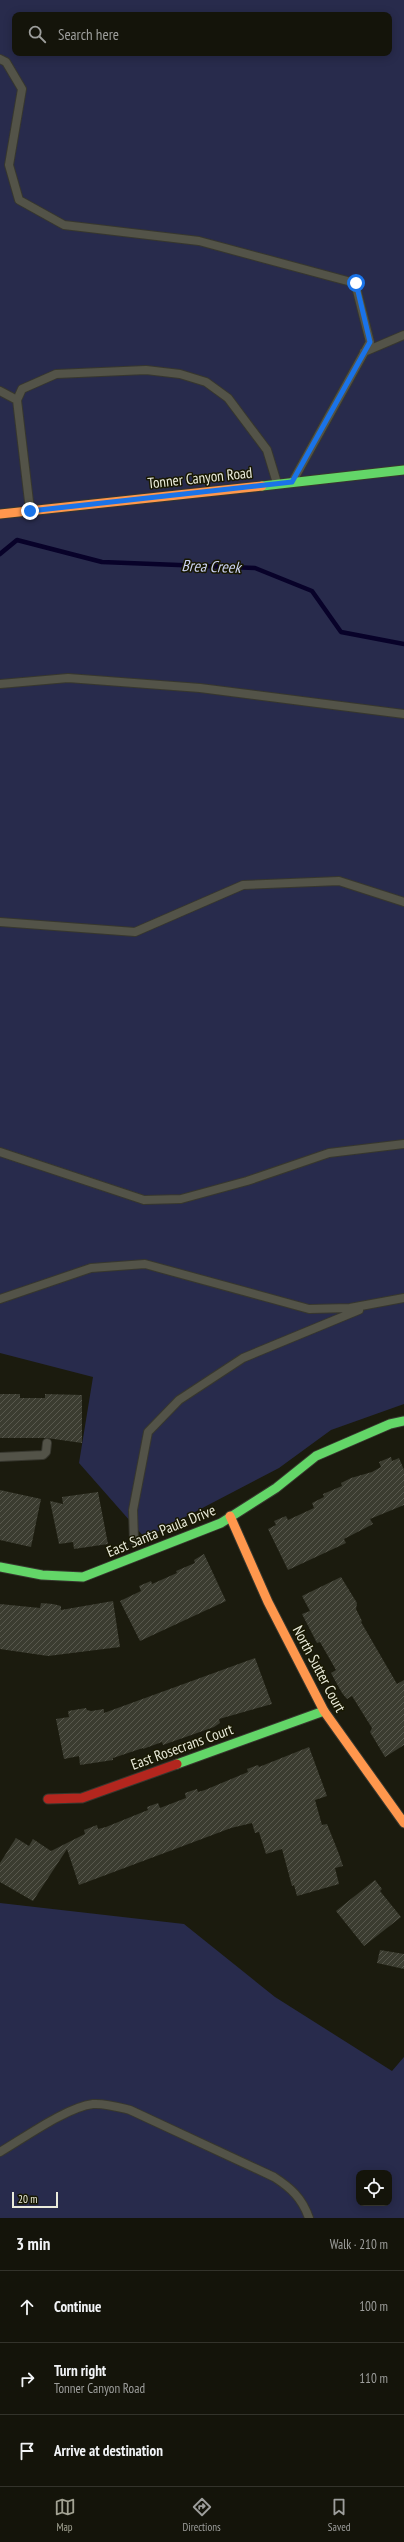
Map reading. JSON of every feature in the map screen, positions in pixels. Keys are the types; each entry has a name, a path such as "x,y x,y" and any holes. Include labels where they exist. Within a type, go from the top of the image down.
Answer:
{"street":[{"name":"Tonner Canyon Road","path":"0,514 403,469"},
{"name":"East Santa Paula Drive","path":"0,1567 42,1575 84,1577 172,1544 220,1523 276,1488 316,1456 390,1424 404,1421"},
{"name":"North Sutter Court","path":"230,1516 268,1602 324,1711 404,1824"},
{"name":"East Rosecrans Court","path":"48,1799 82,1798 324,1711"}],"lane":[{"path":"0,59 6,62 22,89 9,165 19,200 64,225 199,241 356,283 370,342 292,482"},
{"path":"364,352 404,335"},
{"path":"30,511 17,400 22,389 56,374 146,370 180,374 206,382 228,398 267,450 277,483"},
{"path":"0,391 17,400"},
{"path":"0,684 68,678 200,688 404,714"},
{"path":"0,922 135,932 243,885 339,881 404,902"},
{"path":"0,1152 144,1200 181,1199 247,1181 329,1153 404,1144"},
{"path":"0,1299 91,1268 145,1264 309,1309 350,1308 404,1298"},
{"path":"134,1540 133,1510 148,1432 179,1400 243,1358 371,1305"},
{"path":"0,1457 43,1456 46,1452 47,1443"},
{"path":"0,2152 72,2110 93,2104 114,2106 130,2110 274,2177 292,2188 305,2207 309,2218"}],"shaded area":[{"path":"0,0 404,0 404,1404 331,1430 279,1468 145,1538 79,1463 93,1377 0,1353"},
{"path":"0,1903 184,1924 275,1997 392,2071 404,2057 404,2218 0,2218"}],"building":[{"path":"0,1394 20,1394 20,1398 45,1398 45,1394 82,1395 82,1443 47,1438 0,1438"},
{"path":"391,1457 392,1461 399,1458 404,1470 404,1505 370,1519 373,1524 344,1539 346,1543 288,1570 268,1529 276,1525 274,1521 286,1516 288,1520 314,1508 312,1503 324,1497 323,1494 342,1486 341,1483 351,1478 372,1472 381,1467 379,1462"},
{"path":"0,1490 41,1499 31,1547 0,1540"},
{"path":"98,1492 108,1544 74,1549 73,1542 59,1544 50,1501 63,1504 62,1497"},
{"path":"204,1554 226,1601 140,1641 120,1601 141,1591 139,1586 151,1581 152,1584 177,1573 176,1571 195,1563 194,1560"},
{"path":"341,1577 357,1603 356,1609 362,1621 361,1622 397,1684 404,1680 404,1745 385,1757 370,1732 372,1728 352,1696 347,1699 342,1693 331,1673 336,1670 320,1642 317,1643 302,1614 310,1611 302,1596"},
{"path":"113,1601 120,1647 48,1656 0,1649 0,1604 40,1608 41,1603 53,1604 61,1606 61,1610"},
{"path":"255,1658 272,1704 219,1719 220,1723 214,1727 163,1745 162,1742 143,1748 113,1758 113,1760 80,1765 79,1756 64,1759 56,1719 69,1717 68,1711 86,1708 87,1710 91,1711 104,1709 104,1713"},
{"path":"309,1747 327,1796 315,1800 322,1825 327,1824 343,1866 335,1868 339,1884 297,1896 294,1885 292,1886 282,1849 266,1854 259,1832 255,1833 252,1823 231,1828 79,1885 67,1849 33,1901 0,1882 0,1863 16,1838 29,1846 33,1839 51,1851 85,1834 84,1830 97,1825 98,1829 106,1827 148,1810 147,1807 158,1803 160,1808 186,1798 185,1793 197,1789 198,1792 205,1790 248,1772 247,1769 258,1765 259,1767"},
{"path":"375,1880 382,1889 380,1891 401,1917 364,1946 336,1911"},
{"path":"380,1950 404,1954 404,1969 377,1963"}],"waterway":[{"name":"Brea Creek","path":"0,554 17,540 102,562 255,568 312,591 341,632 404,644"}],"traffic: fast":[{"path":"262,486 404,470"},
{"path":"0,1567 42,1575 83,1577 221,1523 276,1488 316,1456 390,1424 404,1421"},
{"path":"177,1764 324,1711"}],"traffic: slow":[{"path":"0,514 262,486"},
{"path":"230,1516 268,1602 324,1711 404,1823"}],"traffic: jam":[{"path":"48,1799 82,1798 177,1764"}],"route":[{"path":"30,511 292,482 370,342 356,283"}]}
